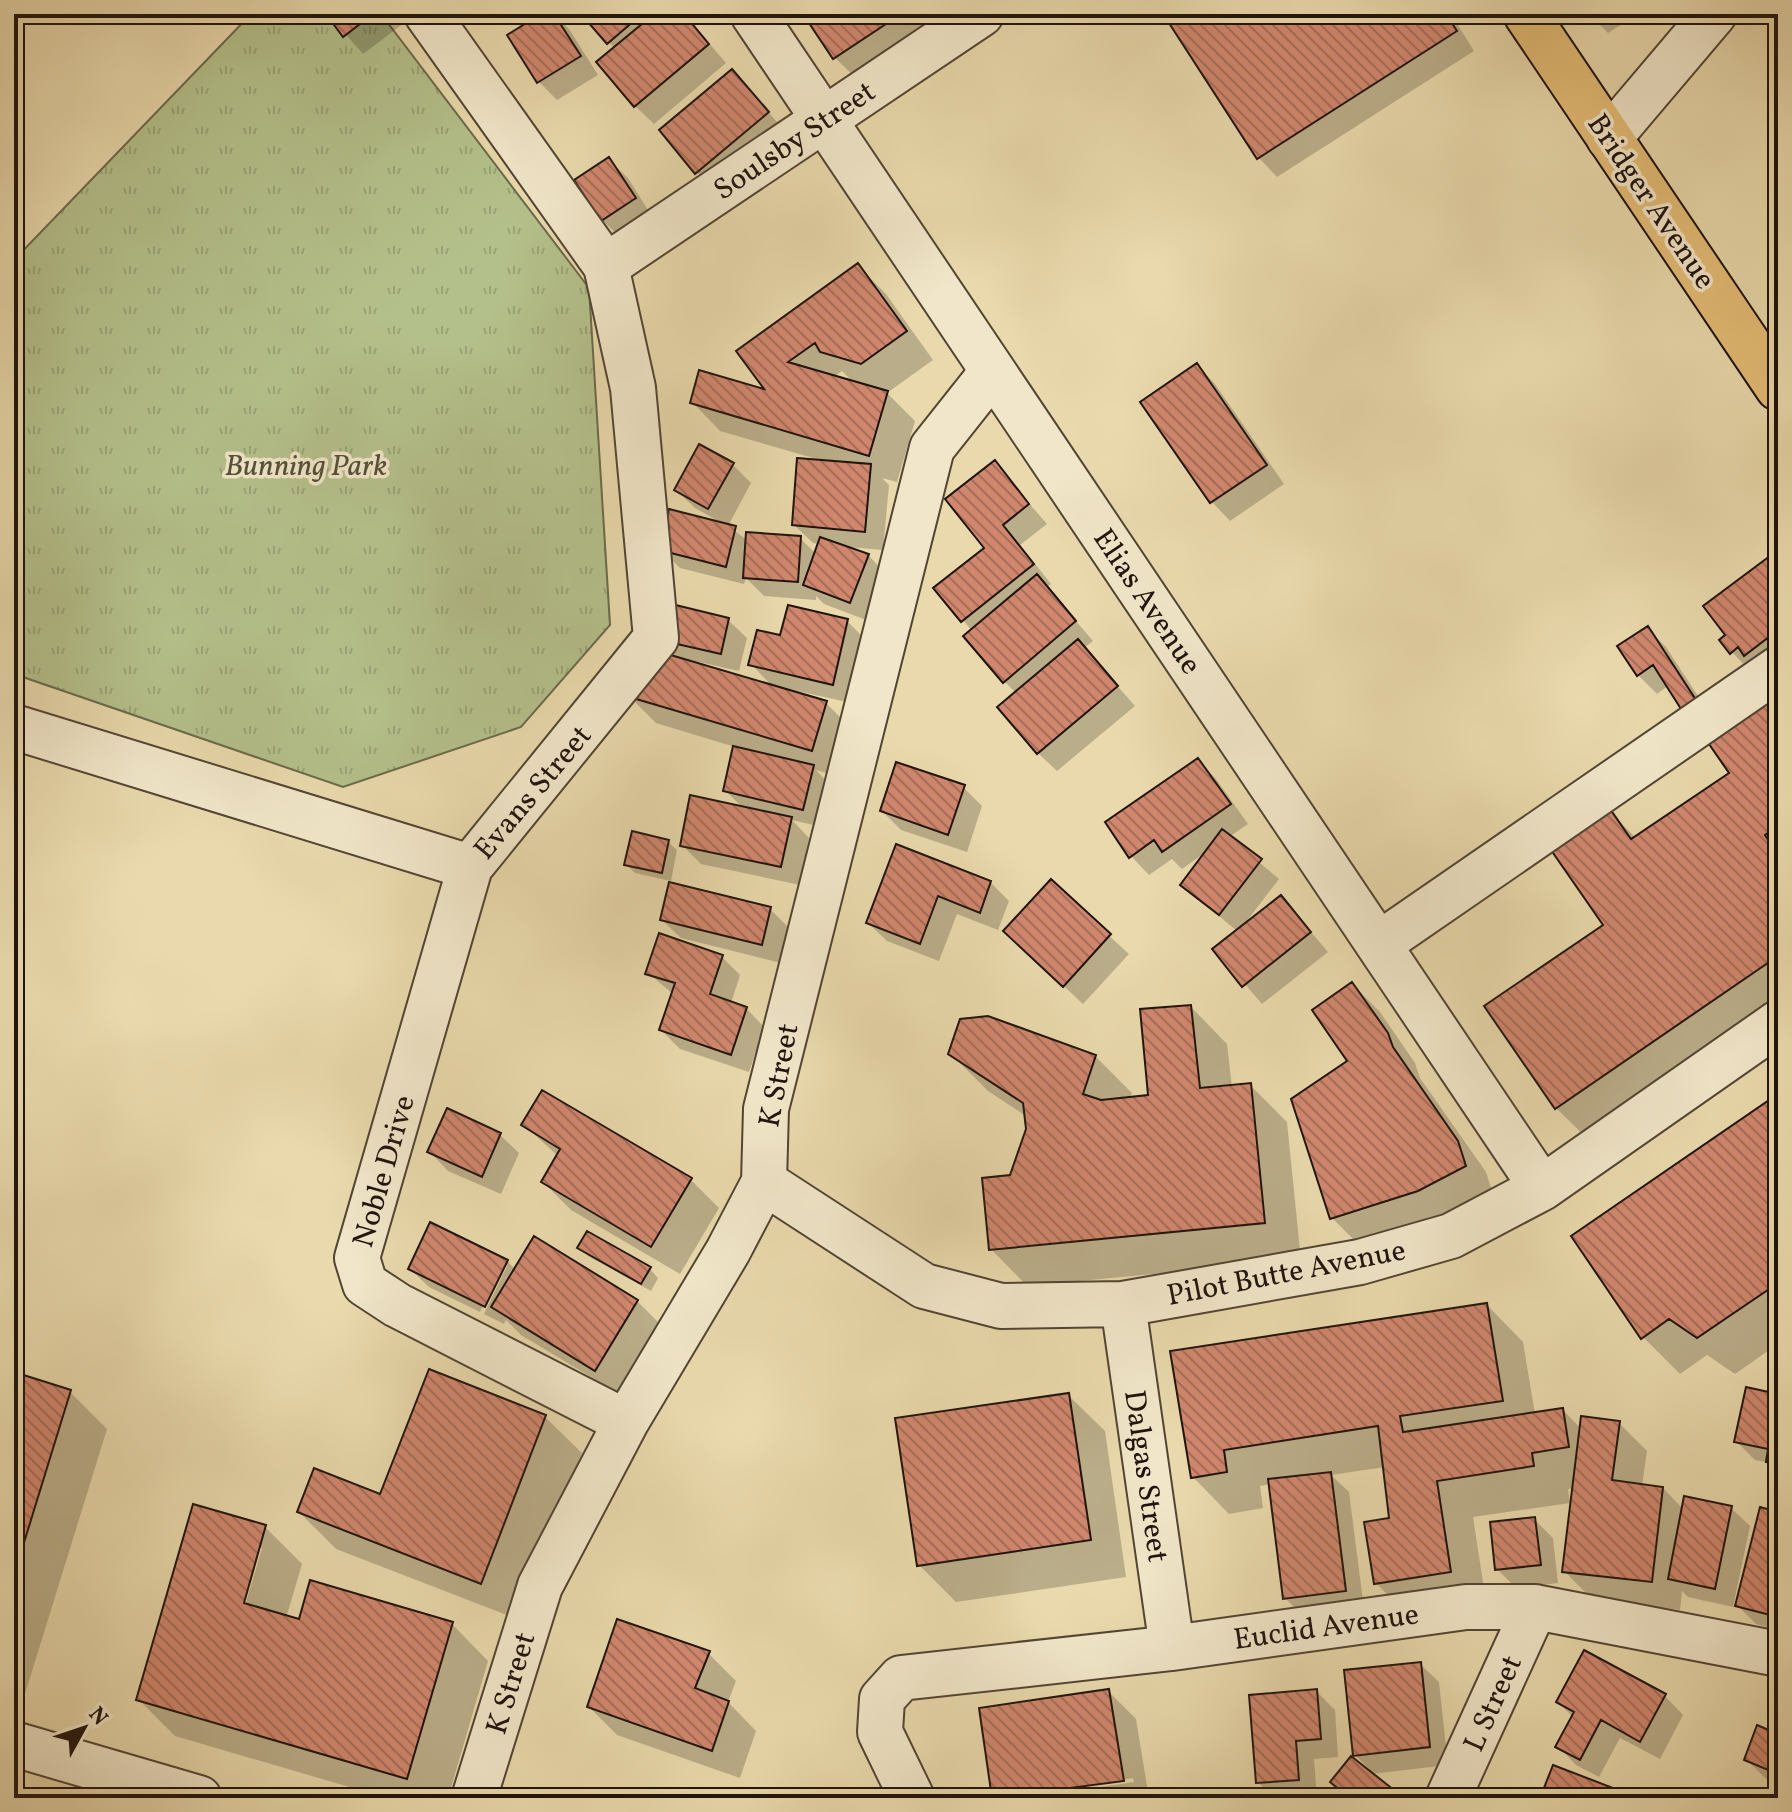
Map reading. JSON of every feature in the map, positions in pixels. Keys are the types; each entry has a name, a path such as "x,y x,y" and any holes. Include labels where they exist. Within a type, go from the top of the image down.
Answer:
{"main road":[{"name":"Bridger Avenue","path":"1526,14 1778,388"}],"street":[{"path":"427,14 606,266"},
{"name":"Elias Avenue","path":"753,14 1542,1188"},
{"name":"Soulsby Street","path":"606,266 981,14"},
{"path":"1609,138 1714,14"},
{"name":"Evans Street","path":"15,731 470,867 656,638 633,388 606,266"},
{"name":"K Street","path":"474,1798 540,1586 626,1422 728,1251 764,1182 766,1109 932,448 993,371"},
{"path":"1379,944 1778,669"},
{"name":"Noble Drive","path":"470,867 357,1258 365,1284 397,1305 626,1422"},
{"name":"Pilot Butte Avenue","path":"764,1182 924,1286 1001,1306 1123,1304 1360,1262 1451,1236 1542,1188 1778,1023"},
{"name":"Dalgas Street","path":"1123,1304 1172,1648"},
{"name":"Euclid Avenue","path":"912,1798 880,1732 882,1699 901,1678 1172,1648 1466,1607 1535,1607 1778,1654"},
{"name":"L Street","path":"1448,1798 1535,1607"},
{"path":"14,1744 199,1798"}],"green space":[{"name":"Bunning Park","path":"251,14 381,14 589,288 610,625 521,727 343,787 20,676 14,671 14,260"}],"building":[{"path":"326,14 373,14 343,37"},
{"path":"541,14 554,14 581,56 537,83 507,35"},
{"path":"581,14 642,14 607,44"},
{"path":"654,14 684,14 709,44 634,107 596,62"},
{"path":"803,14 901,14 833,59"},
{"path":"1183,14 1446,14 1457,31 1257,159 1169,23"},
{"path":"732,69 769,112 695,174 659,130"},
{"path":"609,157 636,198 601,221 574,180"},
{"path":"858,263 907,331 861,364 820,352 815,343 788,362 888,391 869,456 690,403 699,370 764,389 736,351"},
{"path":"1197,363 1267,465 1210,503 1140,402"},
{"path":"699,444 734,463 708,509 674,490"},
{"path":"797,458 871,464 865,532 792,525"},
{"path":"995,460 1029,504 1003,525 1034,564 961,622 933,588 984,548 945,499"},
{"path":"669,509 736,526 726,567 659,550"},
{"path":"746,532 801,536 798,582 743,578"},
{"path":"820,537 869,554 850,603 803,585"},
{"path":"1778,550 1778,630 1744,656 1738,647 1730,654 1719,640 1725,635 1703,606"},
{"path":"1037,574 1076,621 1003,683 963,636"},
{"path":"655,600 729,618 721,654 646,637"},
{"path":"788,605 848,619 833,685 748,665 757,630 780,635"},
{"path":"1648,626 1696,700 1681,709 1653,665 1637,676 1617,646"},
{"path":"1078,639 1118,686 1037,754 997,707"},
{"path":"640,646 827,701 812,751 626,696"},
{"path":"1778,696 1778,826 1765,835 1778,855 1778,956 1555,1109 1484,1006 1603,925 1551,850 1610,809 1631,839 1729,773 1709,744"},
{"path":"733,746 814,765 803,810 723,791"},
{"path":"1198,758 1231,804 1162,852 1154,840 1129,858 1105,822"},
{"path":"896,762 965,785 948,835 880,811"},
{"path":"690,795 792,817 781,867 680,846"},
{"path":"1222,829 1262,859 1219,915 1180,885"},
{"path":"632,831 669,840 662,873 624,865"},
{"path":"896,844 991,881 980,913 938,896 920,944 866,923"},
{"path":"1051,879 1111,934 1063,987 1003,931"},
{"path":"669,882 771,907 762,945 660,920"},
{"path":"1281,895 1311,932 1242,987 1212,949"},
{"path":"659,933 723,955 710,994 747,1007 731,1055 659,1030 675,983 645,974"},
{"path":"1352,982 1458,1141 1466,1166 1418,1191 1330,1219 1291,1099 1347,1061 1312,1010"},
{"path":"1191,1005 1200,1088 1251,1083 1265,1223 989,1250 982,1178 1010,1175 1026,1129 1023,1103 948,1054 960,1019 988,1016 1096,1055 1083,1094 1101,1100 1148,1095 1140,1009"},
{"path":"542,1090 692,1178 651,1247 541,1182 560,1149 521,1125"},
{"path":"1778,1094 1778,1283 1697,1338 1669,1319 1641,1339 1571,1236"},
{"path":"447,1108 501,1133 482,1177 427,1152"},
{"path":"430,1222 508,1260 485,1307 408,1269"},
{"path":"587,1231 651,1267 641,1284 577,1248"},
{"path":"534,1236 638,1300 595,1371 491,1307"},
{"path":"1487,1303 1503,1401 1400,1416 1403,1432 1563,1408 1569,1447 1532,1453 1534,1466 1437,1481 1451,1572 1374,1584 1364,1522 1389,1518 1378,1426 1224,1450 1227,1472 1191,1478 1170,1351"},
{"path":"429,1369 546,1415 481,1584 297,1512 314,1468 380,1494"},
{"path":"14,1372 71,1390 14,1575"},
{"path":"1746,1387 1778,1394 1778,1465 1766,1462 1768,1449 1734,1442"},
{"path":"1069,1393 1091,1540 917,1566 895,1418"},
{"path":"1581,1416 1620,1421 1612,1480 1663,1487 1652,1582 1562,1572"},
{"path":"1331,1472 1346,1591 1283,1599 1268,1479"},
{"path":"1684,1496 1732,1506 1715,1589 1668,1579"},
{"path":"193,1504 266,1525 244,1603 299,1619 310,1580 453,1622 407,1779 136,1700"},
{"path":"1760,1507 1778,1512 1778,1617 1735,1606"},
{"path":"1535,1517 1541,1565 1495,1570 1490,1522"},
{"path":"617,1619 710,1651 695,1688 729,1701 712,1751 587,1707"},
{"path":"1584,1650 1666,1694 1640,1742 1601,1720 1580,1760 1555,1747 1574,1712 1556,1702"},
{"path":"1421,1662 1430,1747 1353,1756 1344,1670"},
{"path":"1109,1689 1124,1781 992,1798 979,1708"},
{"path":"1317,1689 1321,1739 1296,1741 1299,1780 1256,1783 1249,1695"},
{"path":"1757,1725 1778,1734 1778,1774 1744,1760"},
{"path":"1351,1756 1404,1798 1350,1798 1330,1782"},
{"path":"1553,1765 1626,1793 1624,1798 1540,1798"}]}
